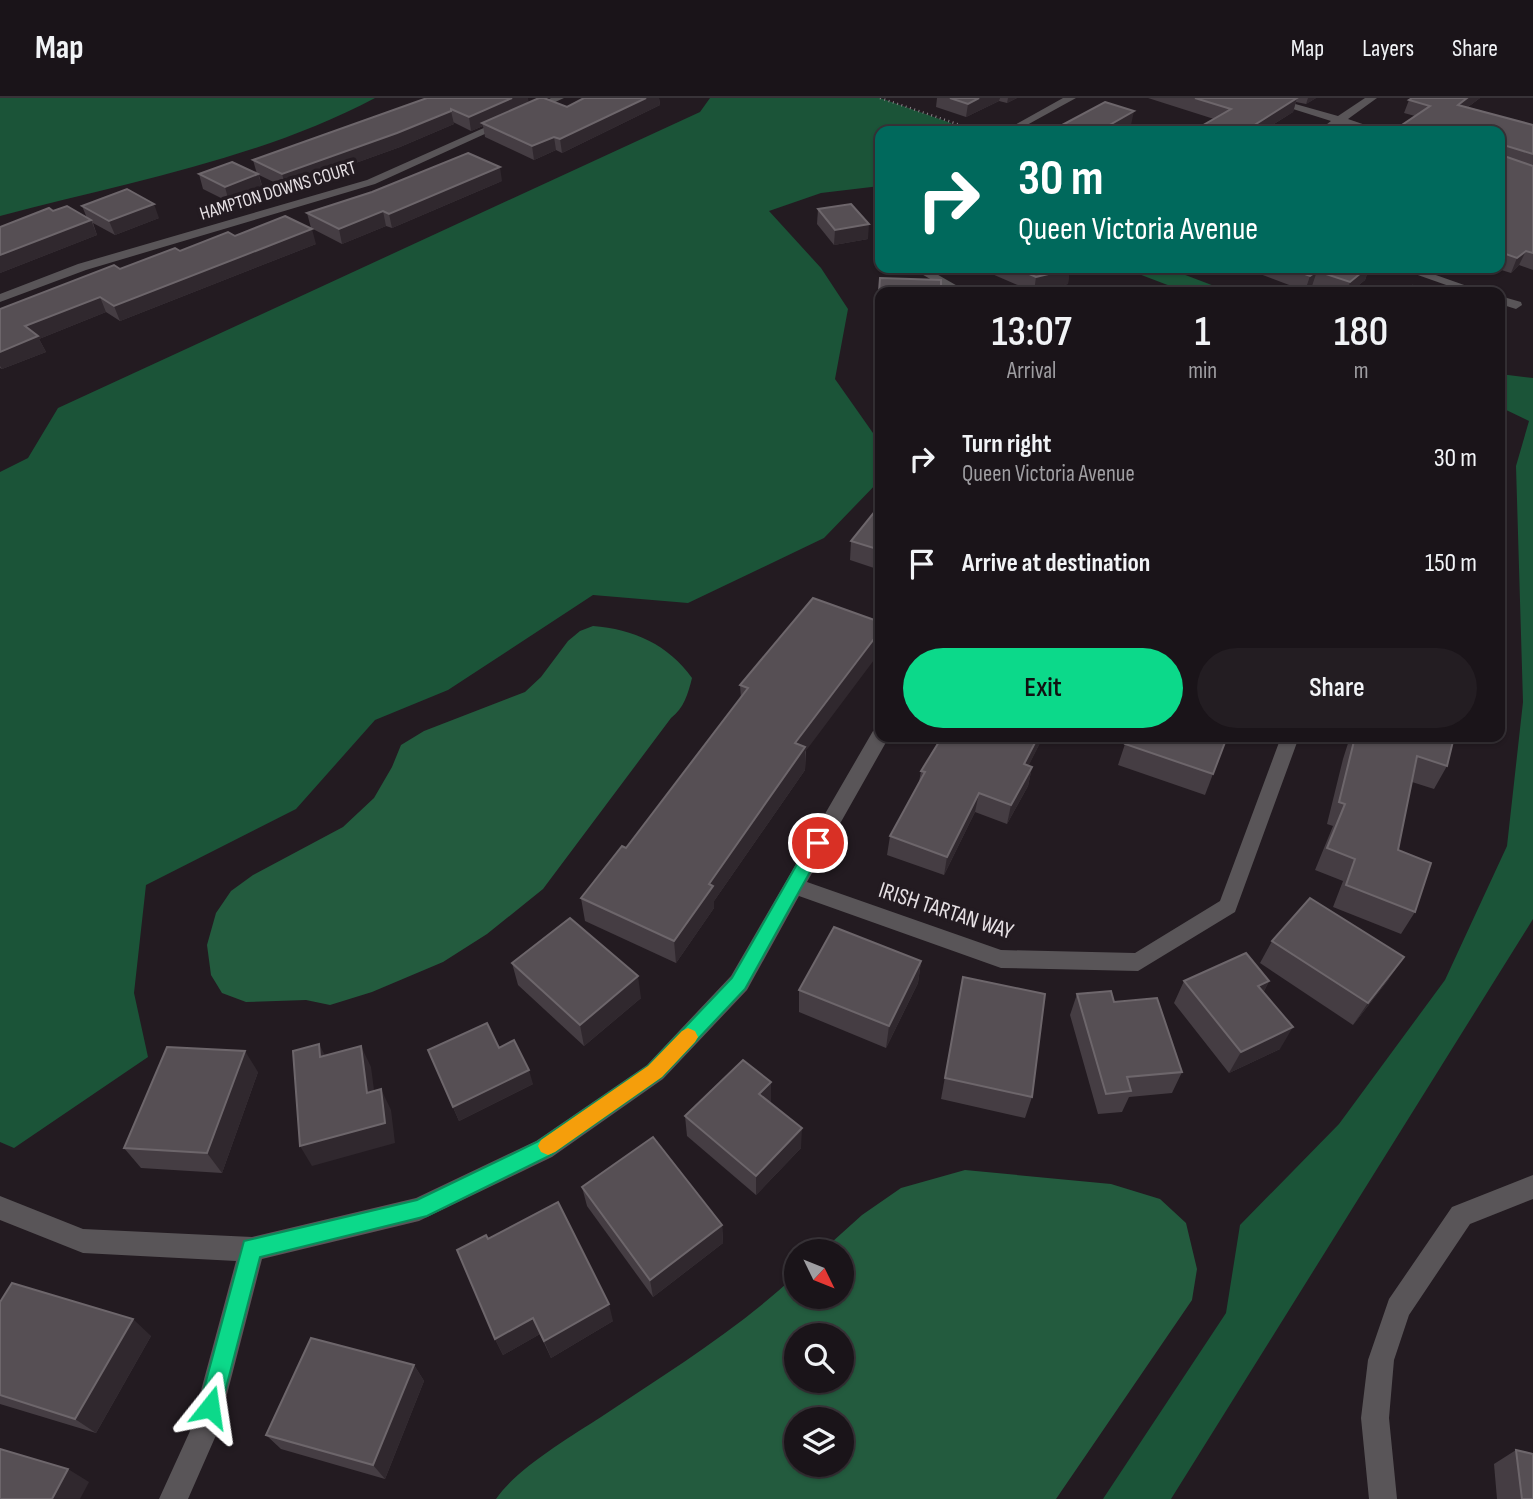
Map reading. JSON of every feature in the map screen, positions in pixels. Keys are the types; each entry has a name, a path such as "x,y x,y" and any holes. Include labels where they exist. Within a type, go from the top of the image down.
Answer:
{"street":[{"name":"HAMPTON DOWNS COURT","path":"0,299 82,267 371,182 559,98"},
{"path":"1018,126 1071,98"},
{"path":"1263,98 1360,126"},
{"path":"1330,126 1372,98"},
{"path":"926,273 953,287"},
{"path":"1419,273 1463,287"},
{"path":"1505,302 1516,305"},
{"path":"0,1208 83,1241 252,1248 419,1209 544,1149 655,1072 739,984 877,742"},
{"name":"IRISH TARTAN WAY","path":"793,886 1001,959 1138,962 1228,906 1288,742"},
{"path":"1383,1499 1375,1418 1381,1360 1398,1308 1461,1215 1533,1187"},
{"path":"173,1499 203,1433 252,1248"}],"path":[{"path":"880,98 963,126"}],"shaded area":[{"path":"0,98 375,98 285,138 239,153 191,168 0,216"},
{"path":"710,98 880,98 953,126 875,126 875,187 821,193 769,211 821,268 848,309 835,379 875,436 875,485 824,538 688,603 593,595 448,690 375,720 296,809 146,885 134,993 148,1057 14,1148 0,1142 0,472 28,458 58,408 700,112"},
{"path":"1136,273 1180,273 1217,287 1173,287"},
{"path":"1505,375 1533,378 1533,919 1171,1499 1103,1499 1226,1313 1240,1225 1339,1124 1445,980 1507,846 1523,702 1516,466 1529,421 1505,409"},
{"path":"593,626 622,631 649,641 672,656 692,678 679,710 543,889 487,934 443,962 372,992 330,1005 306,1000 246,1002 222,993 211,975 207,945 216,913 231,891 253,875 343,827 374,798 401,745 424,731 525,692 541,677 568,641 580,631"},
{"path":"965,1170 1111,1184 1160,1199 1186,1223 1197,1269 1192,1300 1056,1499 496,1499 516,1476 544,1454 702,1350 784,1285 784,1309 854,1309 854,1239 835,1239 862,1215 901,1188"}],"building":[{"path":"427,98 512,98 469,117 451,109 397,133 282,174 253,160"},
{"path":"539,98 567,107 584,98 646,98 560,139 554,137 532,146 482,123"},
{"path":"950,98 979,98 968,104"},
{"path":"1195,98 1297,98 1253,126 1202,126 1231,109"},
{"path":"1467,98 1458,105 1533,125 1533,154 1505,148 1505,126 1400,126 1430,106 1409,100"},
{"path":"1105,102 1134,111 1108,126 1060,126"},
{"path":"468,153 500,167 389,214 383,211 339,229 307,213 372,192"},
{"path":"1505,156 1533,166 1533,253 1526,251 1517,258 1505,254"},
{"path":"232,162 258,174 225,187 199,174"},
{"path":"127,189 154,204 109,221 82,206"},
{"path":"851,204 869,224 835,230 818,209"},
{"path":"67,206 91,220 0,255 0,227 49,208 53,211"},
{"path":"285,216 312,229 114,306 100,297 25,326 38,336 0,352 0,309 114,265 120,269 175,248 180,251 228,232 235,236"},
{"path":"1027,273 1053,273 1036,277"},
{"path":"1323,273 1361,273 1350,282"},
{"path":"880,278 941,280 941,287 879,287"},
{"path":"875,511 875,548 851,541"},
{"path":"813,598 875,620 875,638 795,743 805,747 709,884 713,886 674,941 581,898 622,846 626,848 748,688 740,685"},
{"path":"939,742 1035,742 1024,764 1032,767 1011,805 979,793 947,857 890,836 925,772 921,771"},
{"path":"1126,742 1225,742 1213,774 1125,744"},
{"path":"1354,742 1453,742 1447,766 1417,756 1398,850 1431,863 1415,912 1346,885 1355,859 1327,848 1345,804 1339,802"},
{"path":"1310,898 1404,957 1368,1003 1272,941"},
{"path":"570,918 638,976 580,1025 512,963"},
{"path":"834,927 921,961 889,1026 799,990"},
{"path":"1246,953 1269,981 1258,986 1293,1027 1241,1052 1184,981"},
{"path":"963,977 1045,994 1032,1097 945,1078"},
{"path":"1111,991 1114,1002 1157,998 1182,1072 1127,1077 1131,1091 1106,1094 1077,994"},
{"path":"487,1023 499,1048 514,1040 529,1070 453,1107 428,1050"},
{"path":"319,1044 320,1057 361,1046 367,1093 381,1089 385,1123 300,1146 293,1051"},
{"path":"167,1047 245,1051 207,1153 124,1148"},
{"path":"743,1060 771,1082 759,1094 802,1128 756,1176 685,1116"},
{"path":"653,1137 722,1225 650,1280 582,1187"},
{"path":"558,1202 609,1304 544,1341 533,1318 495,1339 457,1250 486,1235 488,1239"},
{"path":"12,1283 133,1319 75,1419 0,1395 0,1302"},
{"path":"311,1338 414,1365 373,1465 266,1435"},
{"path":"0,1449 68,1469 52,1499 0,1499"},
{"path":"1516,1450 1533,1454 1533,1499 1522,1499"}],"slow traffic":[{"path":"548,1146 655,1072 688,1037"}],"route":[{"path":"210,1407 252,1248 419,1209 544,1149 655,1072 739,984 818,843"}]}
